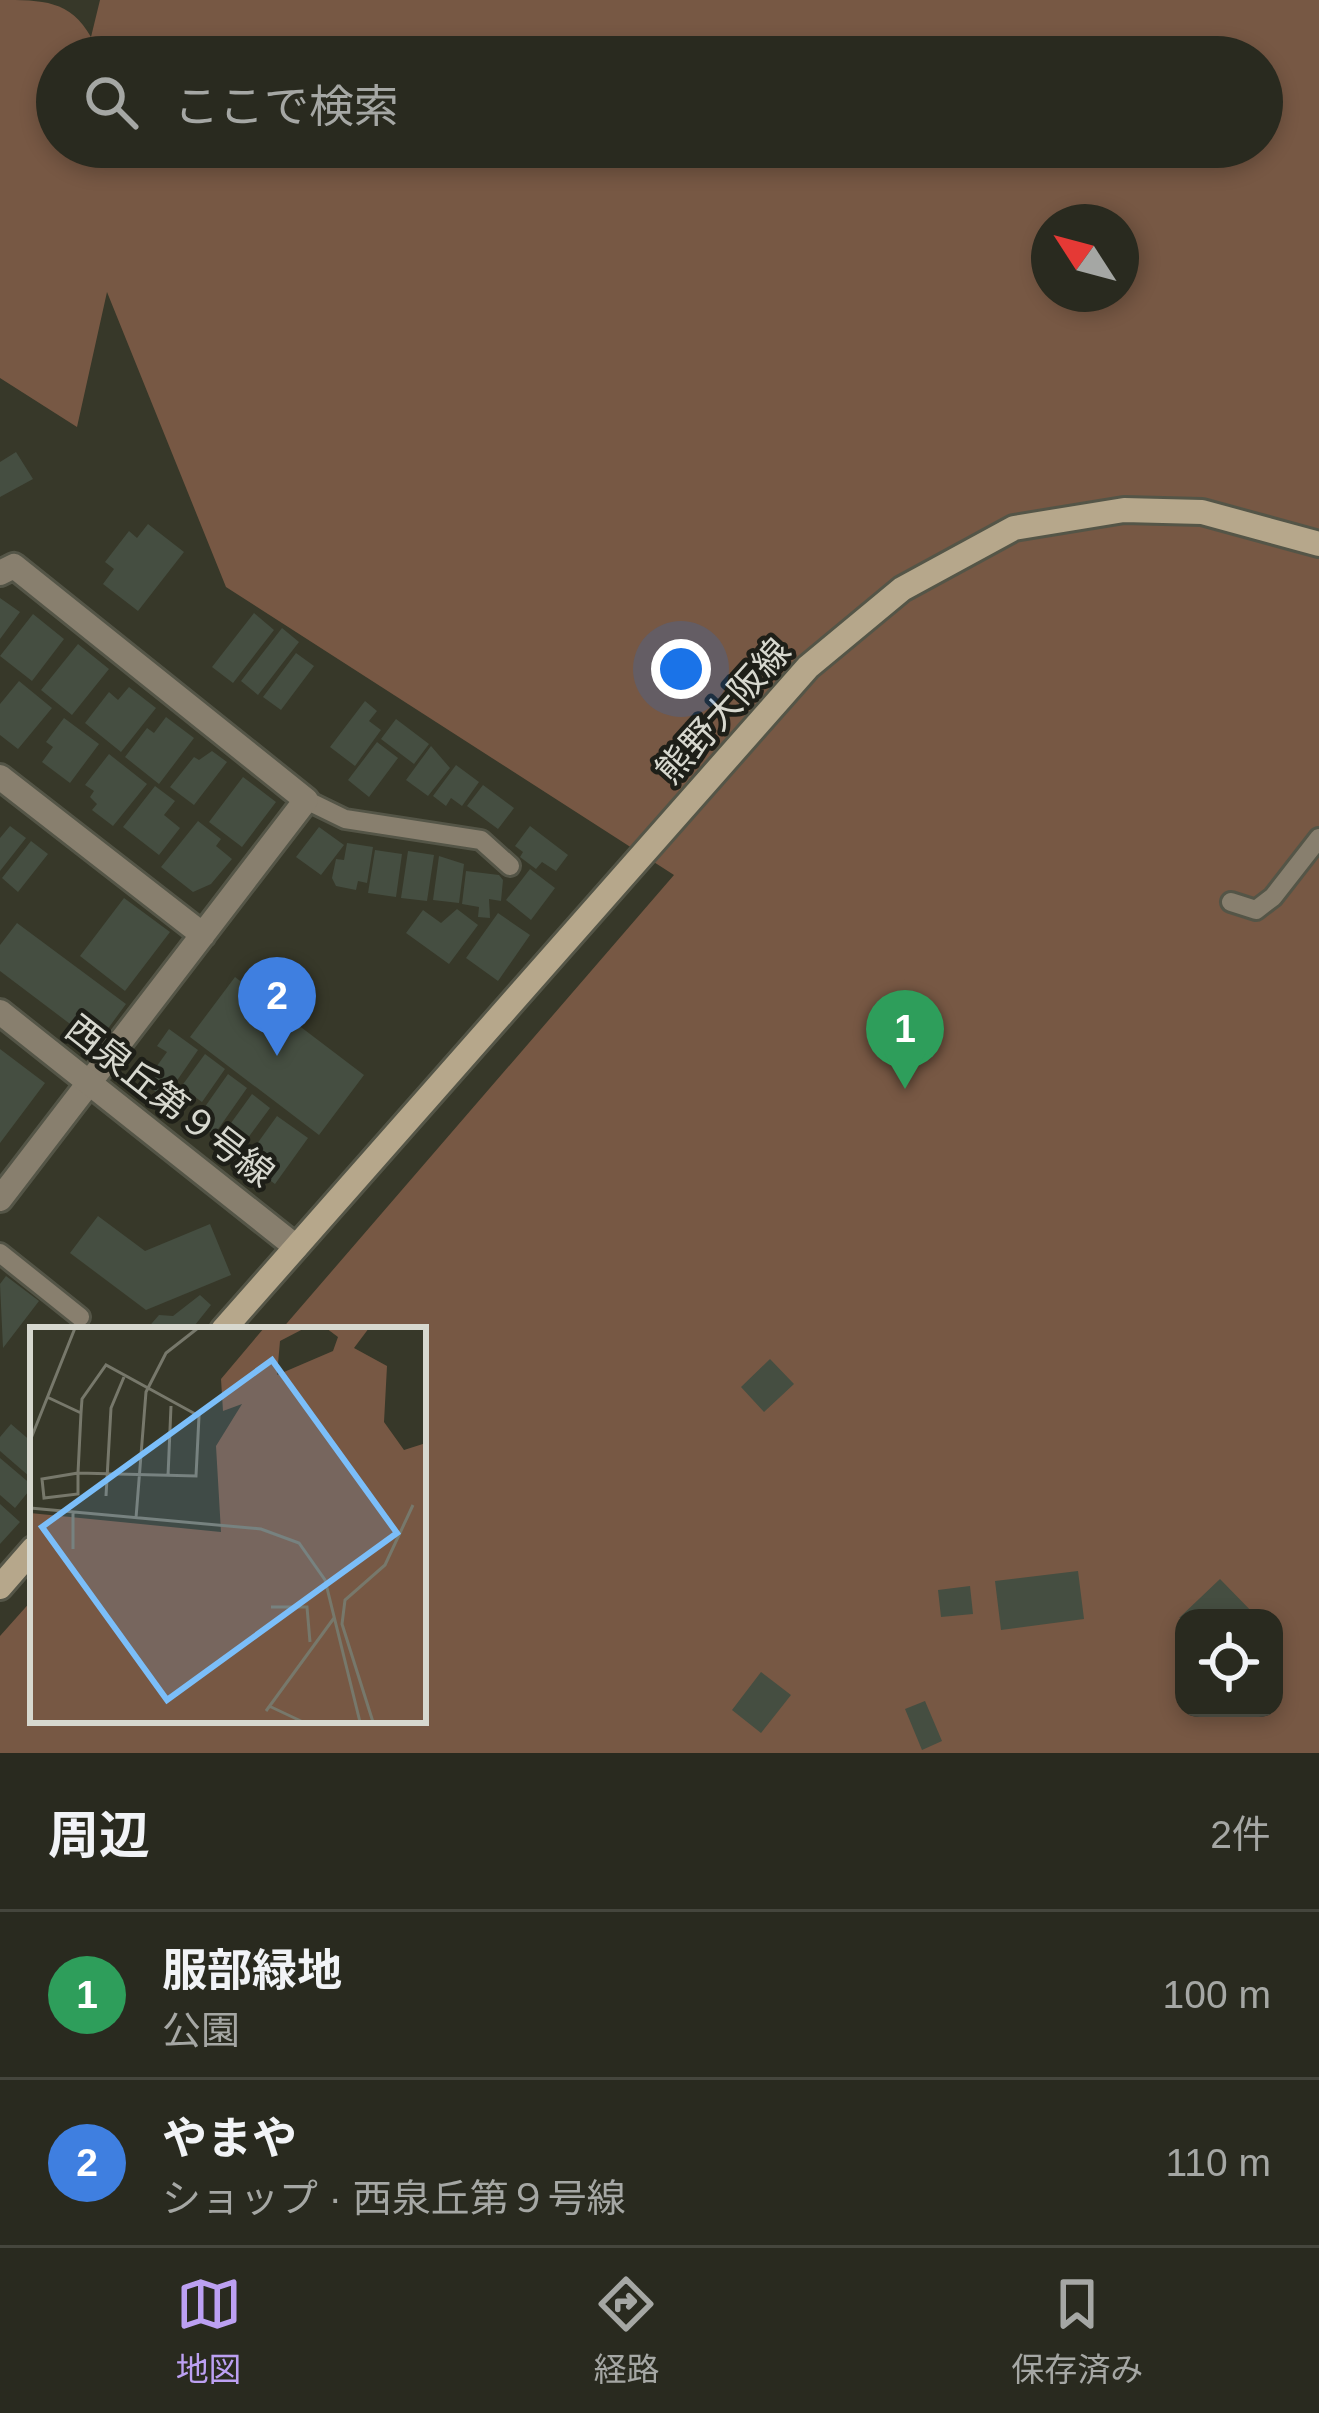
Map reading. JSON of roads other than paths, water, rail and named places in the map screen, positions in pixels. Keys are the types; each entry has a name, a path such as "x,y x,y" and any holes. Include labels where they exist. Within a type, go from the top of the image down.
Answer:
{"main road":[{"name":"熊野大阪線","path":"226,1327 808,667 902,589 1014,528 1124,510 1202,512 1319,544"},
{"path":"0,1586 30,1552"}],"street":[{"path":"0,573 14,566 306,800 0,1199"},
{"path":"0,777 203,935"},
{"name":"西泉丘第９号線","path":"0,1012 296,1247"}],"lane":[{"path":"306,800 345,819 481,840 510,866"},
{"path":"1232,902 1256,910 1274,897 1319,838"},
{"path":"0,1253 80,1317"}],"place":[{"name":"やまや","path":"277,1056"},
{"name":"服部緑地","path":"905,1089"}]}
